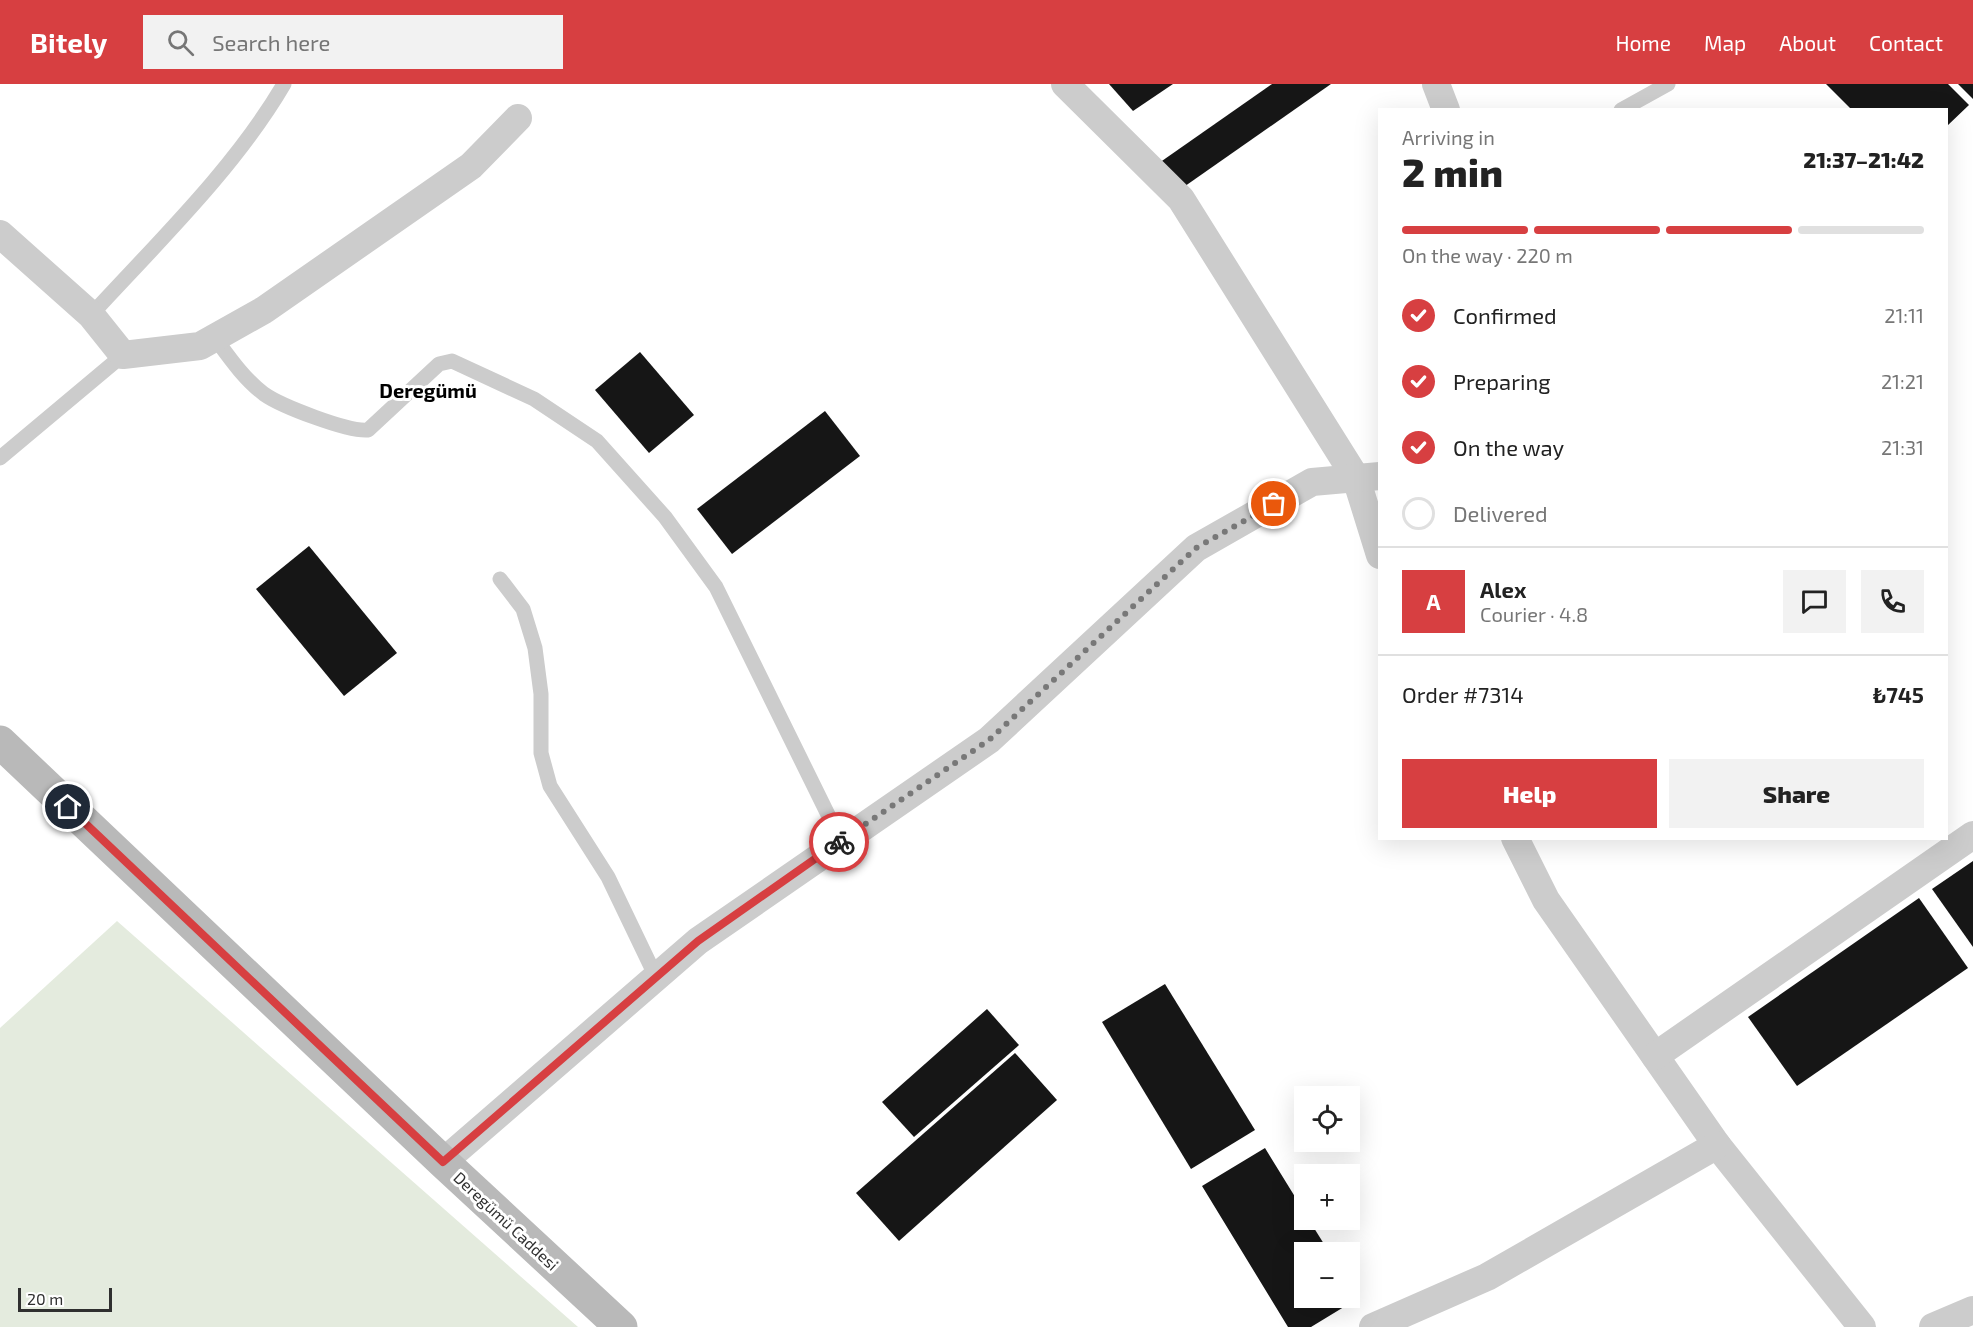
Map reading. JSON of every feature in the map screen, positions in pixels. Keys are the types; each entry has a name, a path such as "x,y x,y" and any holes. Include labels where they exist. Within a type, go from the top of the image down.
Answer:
{"street":[{"path":"1065,84 1181,199 1368,477 1378,542"},
{"path":"1436,84 1445,108"},
{"path":"0,234 91,315 123,355 200,346 264,310 420,203 471,166 518,118"},
{"path":"443,1162 698,941 989,740 1196,548 1312,483 1368,477"},
{"name":"Deregümü Caddesi","path":"0,742 443,1162 621,1327"},
{"path":"1655,1056 1973,835"},
{"path":"1516,840 1546,900 1717,1145 1862,1327"},
{"path":"1372,1327 1487,1277 1717,1145"},
{"path":"1934,1327 1973,1310"}],"lane":[{"path":"91,315 229,161 268,111 284,84"},
{"path":"1625,108 1668,84"},
{"path":"214,338 243,375 265,395 343,428 368,430 439,364 452,361 534,399 597,441 665,517 716,587 841,841"},
{"path":"0,458 123,355"},
{"path":"500,579 523,609 535,648 541,694 541,753 550,786 608,877 656,977"}],"shaded area":[{"path":"117,921 578,1327 0,1327 0,1028"}],"building":[{"path":"1109,84 1173,84 1133,111"},
{"path":"1272,84 1331,84 1178,191 1159,163"},
{"path":"1826,84 1948,84 1969,105 1948,125 1948,108 1850,108"},
{"path":"1958,84 1973,84 1973,99"},
{"path":"640,352 694,415 649,453 595,390"},
{"path":"825,411 860,456 732,554 697,509"},
{"path":"309,546 397,653 344,696 256,589"},
{"path":"1973,861 1973,947 1932,889"},
{"path":"1919,898 1968,968 1797,1086 1748,1017"},
{"path":"1165,984 1255,1130 1191,1169 1102,1022"},
{"path":"987,1009 1019,1045 914,1137 882,1102"},
{"path":"1015,1053 1057,1100 899,1241 856,1193"},
{"path":"1265,1148 1294,1195 1294,1230 1315,1230 1323,1242 1294,1242 1294,1308 1342,1308 1311,1327 1288,1327 1202,1186"}],"way so far":[{"path":"839,842 938,772 989,740 1196,548 1274,504"}],"district":[{"name":"Deregümü","path":"428,391"}],"route":[{"path":"68,807 443,1162 698,941 839,842"}]}
